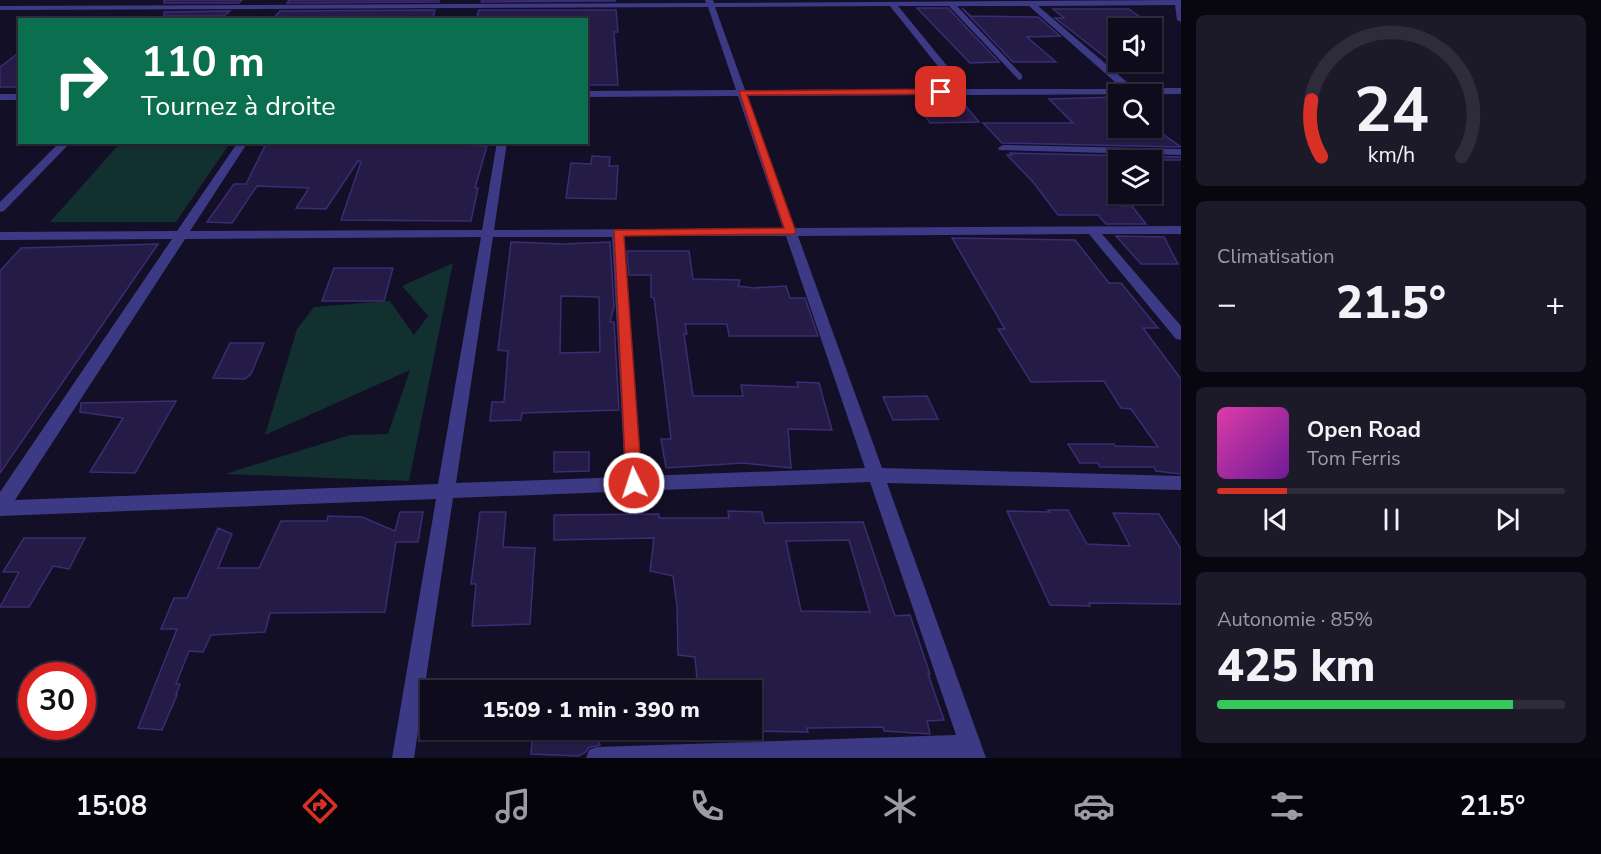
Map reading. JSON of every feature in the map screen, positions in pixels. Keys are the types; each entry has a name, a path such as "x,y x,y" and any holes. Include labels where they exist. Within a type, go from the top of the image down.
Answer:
{"street":[{"path":"138,18 159,0"},
{"path":"0,8 523,6 575,9 710,2 951,4 1179,2 1181,20"},
{"path":"597,758 973,752 710,2"},
{"path":"891,2 963,92"},
{"path":"1030,3 1123,84"},
{"path":"951,4 1019,77"},
{"path":"588,94 1108,91"},
{"path":"1162,91 1181,91"},
{"path":"0,97 18,97"},
{"path":"0,209 64,144"},
{"path":"0,508 242,144"},
{"path":"403,758 502,144"},
{"path":"1003,148 1181,152"},
{"path":"1092,230 1181,334"},
{"path":"0,236 1181,230"},
{"path":"618,232 634,483"},
{"path":"0,508 875,475 1181,483"}],"green space":[{"path":"119,144 229,144 176,222 50,222"},
{"path":"453,263 409,481 225,474 350,435 388,434 410,370 265,435 297,329 314,307 390,301 414,335 428,316 402,286"}],"building":[{"path":"164,0 242,0 239,3 164,3"},
{"path":"289,0 439,0 439,2 287,3"},
{"path":"482,0 615,0 615,1 481,2"},
{"path":"917,8 948,8 999,62 970,63"},
{"path":"962,8 971,16 1038,17 1060,36 1027,37 1056,62 1013,62"},
{"path":"1053,9 1129,9 1141,18 1108,18 1108,59 1055,18 1064,18"},
{"path":"435,10 433,18 274,18 280,11"},
{"path":"479,10 616,10 618,32 614,32 618,85 588,85 588,18 477,18"},
{"path":"230,11 224,16 164,16 164,12"},
{"path":"18,54 18,87 0,87 0,67"},
{"path":"1108,97 1108,138 1162,138 1162,134 1181,147 1002,143 983,123 1073,123 1049,99"},
{"path":"917,104 964,104 979,122 930,123"},
{"path":"266,144 487,146 475,188 478,188 471,221 341,220 361,162 358,161 326,209 296,208 309,188 257,186 232,223 207,222 234,184 246,184"},
{"path":"1010,153 1108,155 1108,204 1132,206 1146,224 1106,224 1098,215 1058,215 1033,182 1007,155 1012,155"},
{"path":"592,156 610,157 609,166 618,166 616,199 566,198 571,163 591,164"},
{"path":"1162,157 1181,157 1181,160 1162,160"},
{"path":"1116,236 1164,237 1178,264 1141,264"},
{"path":"952,238 1075,240 1109,283 1121,283 1158,328 1143,328 1181,379 1181,474 1156,471 1154,467 1100,467 1098,463 1080,463 1068,444 1158,447 1131,409 1121,408 1104,381 1031,382 998,329 1005,329"},
{"path":"511,242 563,244 610,242 614,306 610,322 614,322 619,410 522,413 521,420 490,421 492,402 504,402 508,351 498,350","holes":["561,296 599,297 600,352 560,353"]},
{"path":"158,244 0,473 0,271 21,248"},
{"path":"627,251 689,251 693,279 740,280 738,286 753,288 786,286 790,298 805,298 818,336 729,336 727,324 685,324 687,334 684,334 693,396 743,396 741,385 798,387 797,382 819,383 832,430 788,429 791,468 743,463 666,468 661,439 671,439 654,298 651,297 651,275 629,275"},
{"path":"334,268 393,268 384,301 322,301"},
{"path":"230,343 264,343 251,374 245,379 213,378"},
{"path":"927,396 938,419 893,420 883,397"},
{"path":"176,401 135,473 90,472 123,418 80,412 81,403"},
{"path":"554,452 589,452 589,471 554,472"},
{"path":"1048,510 1068,510 1087,544 1130,546 1113,513 1159,514 1181,549 1181,604 1050,605 1007,511 1050,512"},
{"path":"728,511 762,512 764,523 863,522 895,616 910,615 944,720 927,721 930,734 884,731 883,727 807,728 808,732 762,731 762,680 697,680 695,657 678,655 677,606 673,576 650,571 654,538 554,540 554,515 659,514 659,518 729,518","holes":["849,540 870,612 801,611 786,541"]},
{"path":"400,512 423,512 418,542 396,542 385,612 270,613 265,632 211,635 203,652 189,651 176,684 180,684 177,695 162,730 138,728 177,629 161,629 174,598 187,598 218,528 232,534 218,568 259,568 281,521 327,521 328,516 362,517 395,531"},
{"path":"480,512 506,512 503,547 535,548 530,624 472,626 476,584 471,584"},
{"path":"24,538 85,538 69,569 53,566 29,607 0,607 19,572 3,572"},
{"path":"532,740 599,740 600,745 588,748 586,752 578,756 531,754"}],"route":[{"path":"634,483 618,232 790,232 742,93 941,92"}]}
